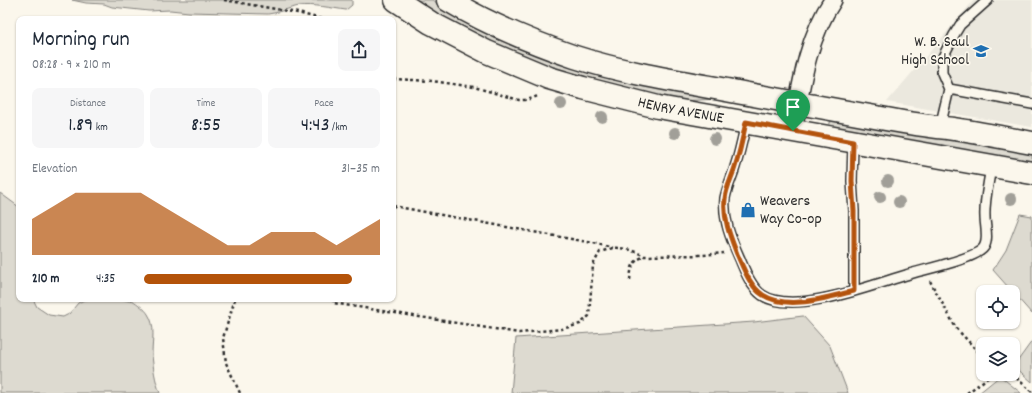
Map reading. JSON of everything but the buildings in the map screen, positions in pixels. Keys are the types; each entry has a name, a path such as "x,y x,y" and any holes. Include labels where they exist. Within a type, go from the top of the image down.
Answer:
{"main road":[{"name":"HENRY AVENUE","path":"396,0 431,23 502,59 549,78 583,88 643,103 1032,173"},
{"name":"HENRY AVENUE","path":"448,0 486,21 544,46 576,57 641,74 905,122 986,134 1032,143"}],"street":[{"path":"793,131 805,65 814,37 825,14 834,0"}],"lane":[{"path":"940,127 949,89 942,73 942,59 960,26 988,0"},
{"path":"949,89 1032,104"},
{"path":"746,122 726,196 724,210 726,223 736,251 748,277 762,294 772,300 784,302 812,300 854,291 956,261 983,249 987,238 985,216 991,166"},
{"path":"853,142 852,181 854,211 854,291"}],"path":[{"path":"224,0 310,16"},
{"path":"396,79 432,81 474,87 519,100 526,100 532,99 539,95 544,90 549,78"},
{"path":"396,207 613,248 627,249 644,256 703,255 736,251"},
{"path":"333,302 519,333 562,330 580,324 589,316 593,265 600,252 613,248"},
{"path":"630,280 633,264 644,256"},
{"path":"923,270 956,328 976,349"},
{"path":"235,302 223,338 226,364 240,393"},
{"path":"967,393 983,381"},
{"path":"1020,381 1032,392"}],"shaded area":[{"path":"72,0 352,0 352,5 346,10 317,6 299,6 268,14 189,12 170,10 149,11 112,7 104,4 86,3"},
{"path":"413,0 432,0 456,14 718,99 682,101 650,96 568,74 471,34"},
{"name":"W. B. Saul High School","path":"974,0 1032,0 1032,127 887,102"},
{"path":"831,119 1032,151 1032,164 829,127"},
{"path":"0,193 16,205 16,302 34,302 37,307 49,315 63,317 69,314 80,302 135,302 147,312 152,323 153,364 160,393 0,393"},
{"path":"1020,214 1032,216 1032,314 1020,300 1020,285 1006,285 993,270 1006,250"},
{"path":"803,316 830,346 848,393 511,393 516,338 754,322"},
{"path":"1032,341 1032,382 1020,371 1020,358"},
{"path":"994,381 1006,381 1021,393 979,393"}],"place":[{"name":"W. B. Saul High School","path":"981,51"},
{"name":"Weavers Way Co-op","path":"748,210"}],"route":[{"path":"746,122 793,131 853,142 852,181 854,211 854,291 827,298 784,302 772,300 762,294 748,277 729,233 724,210 726,196 742,142 746,122"}]}
